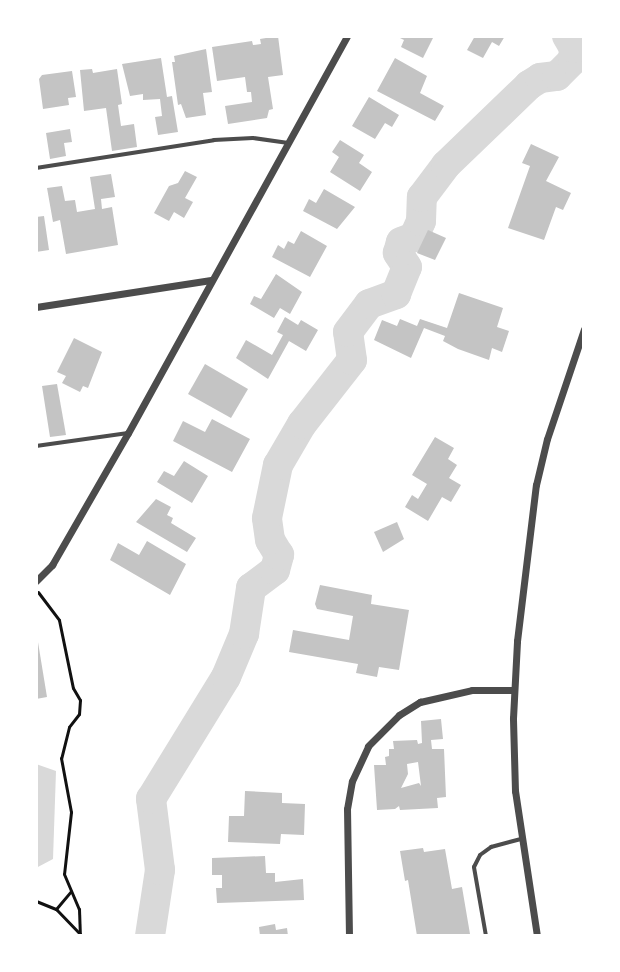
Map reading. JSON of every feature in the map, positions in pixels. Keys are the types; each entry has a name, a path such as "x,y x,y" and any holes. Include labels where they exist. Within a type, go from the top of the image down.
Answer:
{"street":[{"path":"39,580 128,433 347,36"},
{"path":"36,307 211,280"},
{"path":"537,936 520,839 513,690 536,485 547,439 584,329"},
{"path":"349,936 347,809 352,781 368,746 399,715 420,702 472,690 513,690"}],"lane":[{"path":"36,168 214,140 253,138 287,143"},
{"path":"36,446 128,433"},
{"path":"486,936 474,867 480,855 491,847 520,839"}],"path":[{"path":"36,588 59,620 73,688 80,700 79,714 69,727 61,758 71,812 63,864 79,909 80,935"},
{"path":"56,909 71,891"},
{"path":"36,901 56,909 80,935"}],"shaded area":[{"path":"36,764 56,771 53,859 36,868"}],"building":[{"path":"278,36 283,75 268,77 273,109 269,110 267,118 228,124 225,106 252,102 251,92 247,92 245,77 217,81 212,47 252,41 253,45 261,44 260,39"},
{"path":"396,36 434,36 423,58 401,47 404,40"},
{"path":"475,36 505,36 499,46 492,42 483,58 467,50"},
{"path":"206,49 212,92 203,93 206,115 186,118 181,104 178,105 172,62 175,62 174,56"},
{"path":"161,58 167,97 172,96 178,132 158,135 155,117 162,116 160,99 143,100 143,94 130,96 122,64"},
{"path":"395,58 427,76 420,93 444,106 435,121 377,91"},
{"path":"92,69 93,73 117,69 122,104 118,105 121,126 134,124 137,147 112,151 106,108 84,111 80,70"},
{"path":"72,71 76,97 68,98 69,105 43,109 39,79 42,75"},
{"path":"369,97 399,115 392,127 385,123 375,139 352,126"},
{"path":"70,129 72,142 64,143 66,156 50,159 46,133"},
{"path":"340,140 364,155 359,163 372,172 360,191 330,172 339,157 332,152"},
{"path":"531,144 559,157 546,181 571,193 563,210 556,207 544,240 508,228 530,166 522,163"},
{"path":"185,171 197,177 185,198 193,202 184,218 174,212 169,221 154,213 169,186 178,183"},
{"path":"111,174 115,197 101,199 102,209 112,207 118,245 66,254 60,220 53,222 47,188 62,186 65,201 75,200 77,212 95,209 90,177"},
{"path":"324,189 355,207 337,229 303,211 309,199 316,203"},
{"path":"44,216 49,250 36,252 36,217"},
{"path":"428,230 446,238 435,260 417,253"},
{"path":"301,231 327,246 310,277 272,257 278,245 284,249 288,241 294,244"},
{"path":"276,274 302,292 290,314 280,308 274,318 250,304 254,296 261,299"},
{"path":"459,293 503,308 497,327 509,331 502,352 492,348 489,360 458,349 443,341 445,336 424,328 411,358 374,340 382,320 397,326 400,319 417,326 420,319 447,328"},
{"path":"285,317 298,325 301,320 318,330 306,351 289,341 268,379 236,358 246,340 272,355 283,335 277,332"},
{"path":"74,338 102,352 88,388 83,386 80,392 62,383 66,376 57,372"},
{"path":"205,364 248,389 231,418 188,394"},
{"path":"57,384 66,435 50,437 42,386"},
{"path":"212,419 250,439 232,472 173,441 183,421 205,432"},
{"path":"435,437 454,448 448,459 457,465 449,478 461,485 451,502 442,497 428,521 405,507 412,495 418,499 427,484 412,475"},
{"path":"184,461 208,476 192,503 157,482 164,471 174,476"},
{"path":"156,499 171,507 167,515 173,518 171,523 196,538 187,552 136,522"},
{"path":"397,522 404,539 383,552 374,532"},
{"path":"147,541 186,564 170,595 110,560 118,543 139,555"},
{"path":"320,585 372,595 371,604 409,610 399,670 379,667 377,677 356,673 358,664 289,652 293,630 349,640 353,616 317,609 315,604"},
{"path":"36,630 47,697 36,699"},
{"path":"441,719 443,739 431,740 432,749 444,749 446,797 437,798 438,808 400,810 399,806 377,810 374,765 386,765 385,757 389,756 389,749 394,749 393,741 417,740 418,744 422,743 421,721","holes":["418,762 421,786 419,783 401,788 408,774 407,764"]},
{"path":"245,791 282,793 282,803 305,804 304,835 281,834 280,844 228,842 229,816 244,816"},
{"path":"423,848 424,852 445,849 452,889 462,887 470,934 417,936 400,851"},
{"path":"265,856 266,873 275,873 275,882 303,879 304,900 217,903 216,888 222,888 222,875 212,875 212,858"},
{"path":"275,924 276,930 287,928 288,936 260,936 259,927"}],"waterway":[{"path":"150,936 160,870 151,799 226,677 244,634 251,588 275,570 279,555 270,540 267,518 278,465 302,424 352,360 348,332 369,304 396,294 407,267 398,253 401,242 414,237 421,221 422,197 446,165 529,85 540,78 557,76 573,60 574,48 567,36"}]}
